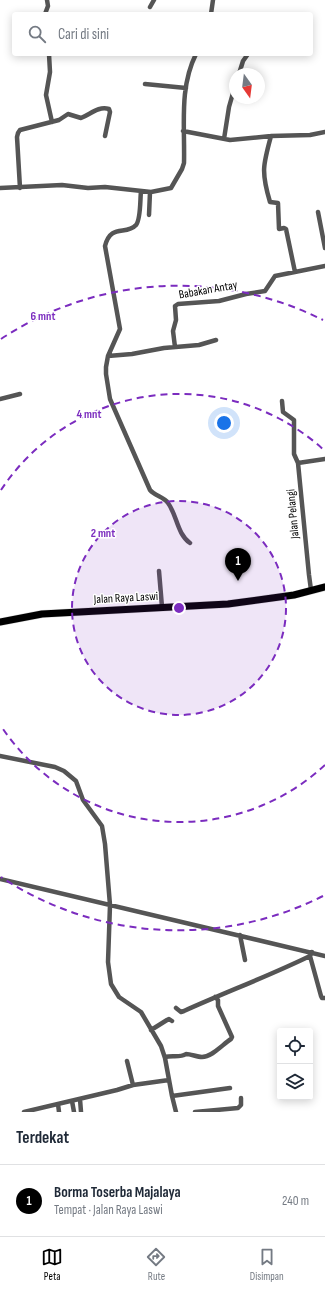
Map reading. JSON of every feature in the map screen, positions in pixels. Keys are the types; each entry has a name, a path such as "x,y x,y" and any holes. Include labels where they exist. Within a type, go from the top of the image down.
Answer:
{"main road":[{"name":"Jalan Raya Laswi","path":"0,622 38,615 228,604 294,595 325,586"}],"street":[{"path":"45,12 47,0"},
{"path":"150,7 154,0"},
{"path":"211,12 213,0"},
{"path":"49,56 50,72 46,95 52,122"},
{"path":"0,188 20,188 39,185 88,188 105,187 150,192 170,188 184,163 183,131 186,88 189,68 195,56"},
{"path":"241,68 243,60 246,56"},
{"path":"145,84 186,88"},
{"path":"224,139 230,104"},
{"path":"20,188 17,152 18,133 22,129 52,122 69,114 81,118 96,110 107,108 110,112 104,136"},
{"path":"183,131 224,139 242,140 271,136 310,135 325,132"},
{"path":"271,136 264,160 263,174 270,202 278,203 279,228 286,229 295,272"},
{"path":"141,191 139,220 137,224 111,234 106,240 104,246 120,329 108,356 106,374 112,404 150,490 168,503 183,535 190,543"},
{"path":"149,215 150,192"},
{"path":"318,212 325,248"},
{"name":"Babakan Antay","path":"175,347 173,331 176,320 176,305 219,301 265,291 275,276 325,266"},
{"path":"108,356 126,355 158,348 202,345 216,340"},
{"path":"0,399 20,394"},
{"name":"Jalan Pelangi","path":"282,401 283,412 294,420 294,454 298,463 311,590"},
{"path":"298,463 325,459"},
{"path":"159,571 162,607"},
{"path":"0,756 64,770 73,778 83,800 103,829 108,962 111,984 119,997 141,1012 161,1046 165,1056 167,1080 176,1112"},
{"path":"0,879 240,935 311,954 325,956"},
{"path":"240,935 245,960"},
{"path":"176,1008 182,1012 270,975 311,954"},
{"path":"311,954 321,996 322,998 325,998"},
{"path":"165,1056 183,1056 186,1054 203,1057 216,1052 221,1046 232,1039 218,1006 218,1000 215,997"},
{"path":"152,1030 169,1019 172,1021"},
{"path":"127,1061 133,1085"},
{"path":"24,1112 133,1085 167,1080"},
{"path":"172,1096 230,1088"},
{"path":"195,1112 238,1108 241,1105 241,1098"},
{"path":"80,1099 82,1112"},
{"path":"72,1101 74,1112"},
{"path":"58,1104 59,1112"}],"place":[{"name":"Borma Toserba Majalaya","path":"238,581"}]}
